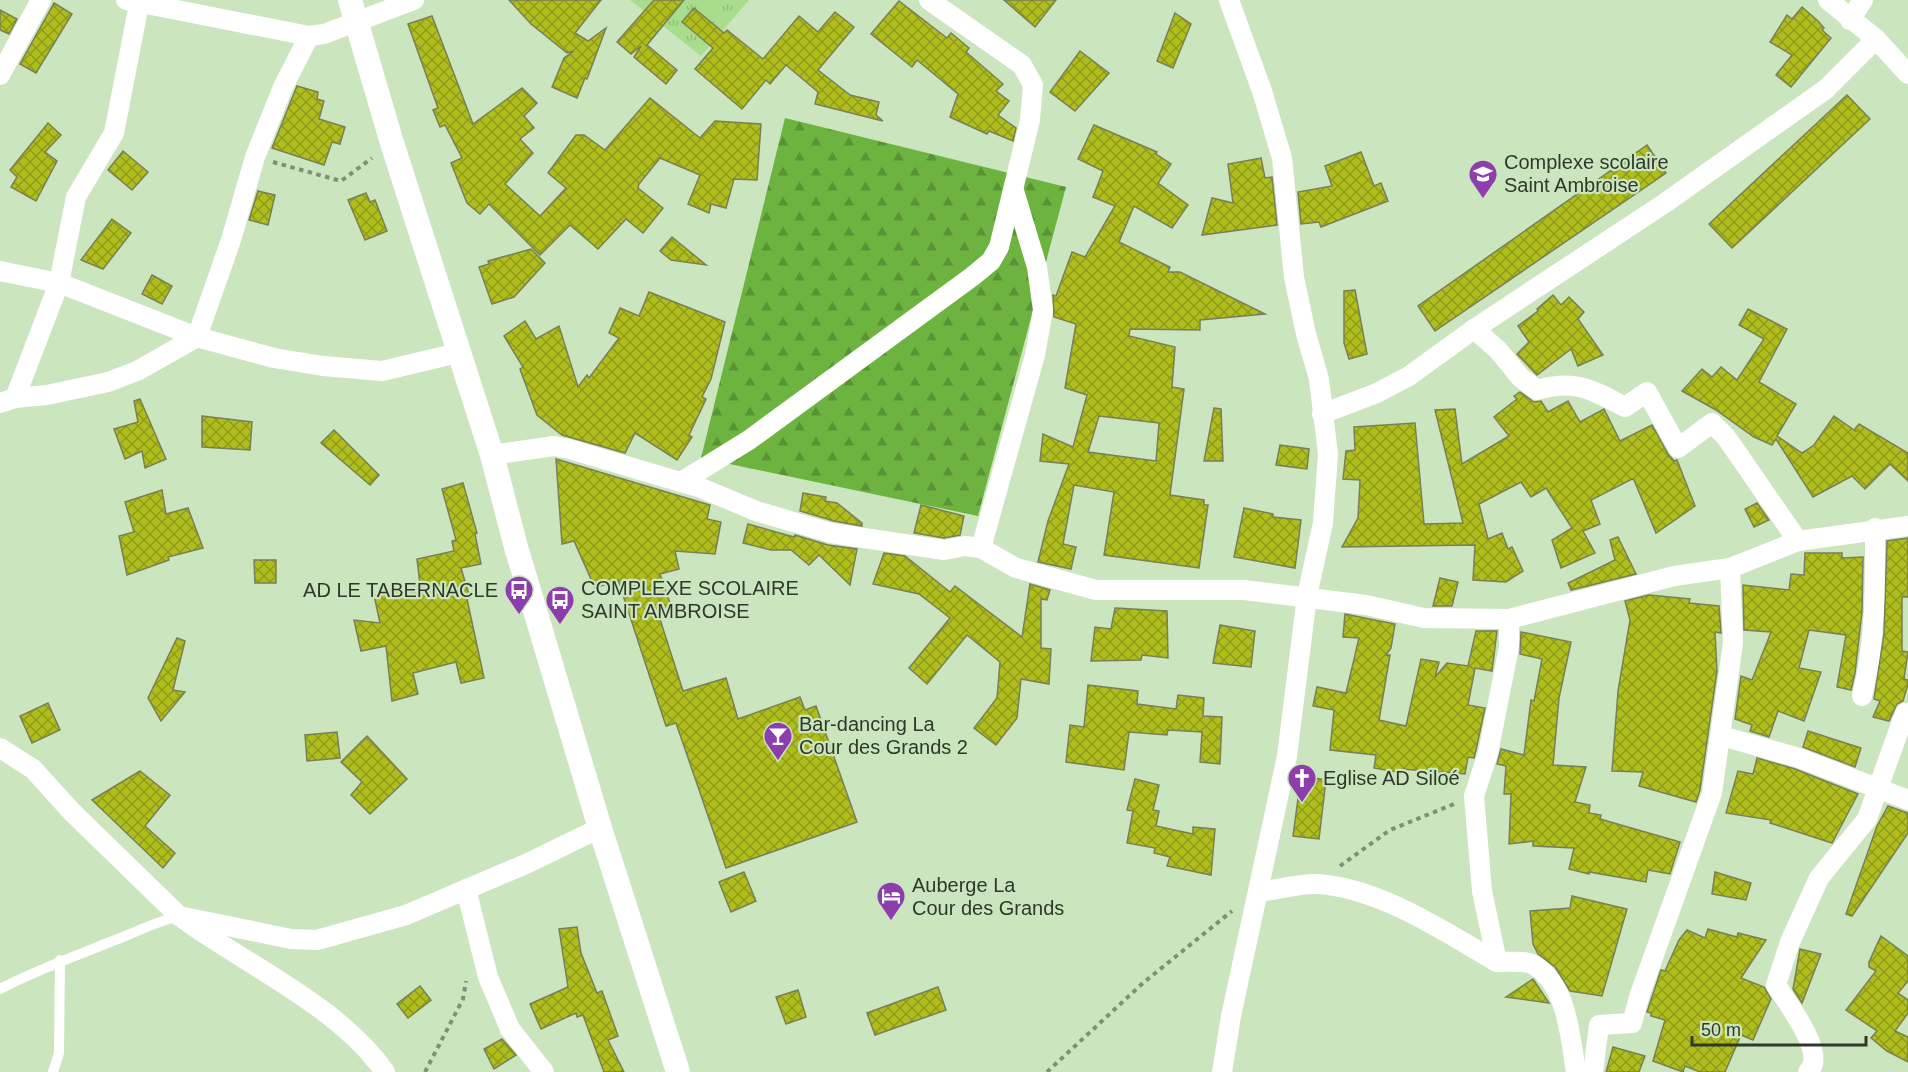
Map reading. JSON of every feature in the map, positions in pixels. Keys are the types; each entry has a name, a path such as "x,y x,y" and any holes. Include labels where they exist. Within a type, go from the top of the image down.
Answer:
{"street":[{"path":"0,75 41,0"},
{"path":"8,401 58,283 76,197 114,133 132,2 309,36 324,34 353,11 414,0"},
{"path":"681,482 749,440 991,261 999,247 1030,120 1033,85 1022,64 929,0"},
{"path":"1222,1072 1231,1016 1287,756 1307,596 1323,523 1328,454 1319,380 1294,277 1282,158 1262,91 1229,0"},
{"path":"1828,0 1876,39 1908,74"},
{"path":"1850,20 1863,0"},
{"path":"353,11 392,143 492,455 516,547 600,828 678,1072"},
{"path":"8,401 47,396 108,382 137,370 196,337 231,240 255,157 283,87 309,36"},
{"path":"1322,414 1377,393 1409,376 1474,329 1665,203 1826,89 1876,39"},
{"path":"981,548 1035,355 1043,310 1037,267 1014,189"},
{"path":"0,271 58,283 196,337 274,358 323,366 382,371 458,353"},
{"path":"1474,329 1498,350 1520,377 1537,390 1560,383 1576,385 1588,388 1625,407 1647,392 1678,448 1712,423 1726,437 1798,541"},
{"path":"492,455 554,446 681,482 756,510 831,533 944,550 965,546 981,548 1016,568 1096,590 1244,590 1366,605 1424,618 1509,619 1674,576 1730,568 1798,541 1908,525"},
{"path":"1862,696 1869,668 1875,620 1875,528"},
{"path":"1593,1072 1599,1025 1632,1023 1640,994 1712,793 1722,736 1733,643 1730,568"},
{"path":"1497,962 1482,891 1474,796 1488,753 1509,647 1509,619"},
{"path":"1808,1072 1814,1067 1815,1057 1810,1041 1776,985 1790,942 1819,878 1867,819 1905,713"},
{"path":"1722,736 1799,758 1877,786 1908,800"},
{"path":"0,748 33,769 72,812 179,916 308,1000 360,1044 385,1072"},
{"path":"179,916 291,939 317,940 406,915 600,828"},
{"path":"1259,889 1318,884 1366,895 1406,912 1497,962 1533,964 1548,977 1566,1010 1576,1072"},
{"path":"466,890 488,977 510,1029 544,1072"}],"lane":[{"path":"0,989 40,968 151,923 179,916"},
{"path":"53,1072 60,1053 60,960"}],"path":[{"path":"255,157 341,181 392,143"},
{"path":"1318,884 1351,856 1390,830 1474,796"},
{"path":"1047,1072 1143,984 1201,939 1259,889"},
{"path":"425,1072 463,999 467,977"}],"green space":[{"path":"630,0 749,0 701,56"},
{"path":"785,118 1066,187 978,516 701,458"}],"building":[{"path":"509,0 601,0 575,33 588,41 606,28 587,79 585,78 577,98 552,87 564,58 574,51 567,53 531,24"},
{"path":"654,0 684,0 647,45 677,70 666,84 634,57 641,46 631,54 617,42"},
{"path":"1004,0 1056,0 1035,27"},
{"path":"899,1 947,38 951,33 969,48 966,52 1003,84 996,91 1009,101 998,115 1016,128 1013,141 989,131 987,134 950,117 958,94 917,60 912,67 871,34"},
{"path":"54,3 72,14 36,73 20,64"},
{"path":"1802,7 1818,21 1824,28 1822,30 1831,38 1791,87 1776,75 1792,55 1770,42 1787,15 1792,19"},
{"path":"694,8 724,33 727,30 763,59 799,16 818,32 835,12 854,27 818,70 850,95 879,102 876,115 883,121 815,104 818,92 786,65 770,84 766,80 742,109 695,69 713,48 682,22"},
{"path":"0,10 17,19 9,34 0,30"},
{"path":"1175,13 1191,24 1173,68 1157,61"},
{"path":"432,16 473,124 522,88 537,103 524,116 534,128 520,139 533,153 505,184 540,216 566,188 548,173 576,135 584,135 605,150 650,98 700,138 715,121 761,124 757,180 734,179 726,208 711,204 709,213 688,204 700,175 660,158 638,188 663,208 643,233 626,219 598,249 570,225 540,255 489,204 480,214 467,203 451,163 462,158 445,125 440,127 433,110 438,108 408,24"},
{"path":"1080,51 1109,73 1075,111 1050,92"},
{"path":"297,86 318,92 317,99 324,101 319,119 345,127 340,144 332,142 324,165 272,148"},
{"path":"1847,95 1870,119 1732,248 1709,224"},
{"path":"48,123 61,135 45,152 57,161 36,201 11,187 17,177 10,170"},
{"path":"1094,125 1157,152 1156,154 1171,164 1158,183 1188,205 1172,228 1134,206 1119,242 1170,267 1168,272 1180,272 1265,314 1200,320 1200,330 1130,329 1129,336 1175,347 1172,387 1184,389 1170,495 1204,500 1204,505 1208,505 1199,568 1104,555 1114,492 1074,485 1063,544 1076,547 1071,569 1038,562 1048,521 1069,464 1040,461 1043,434 1073,447 1087,395 1065,388 1076,324 1054,317 1053,295 1056,296 1072,252 1085,257 1115,206 1093,197 1103,171 1078,159","holes":["1099,416 1159,423 1156,461 1088,452"]},
{"path":"1647,145 1666,173 1435,331 1418,306"},
{"path":"123,151 148,172 132,190 108,170"},
{"path":"1361,152 1374,186 1381,183 1388,201 1321,227 1319,222 1301,224 1298,192 1332,186 1325,166"},
{"path":"1261,158 1265,178 1272,177 1277,225 1202,235 1212,198 1233,203 1228,164"},
{"path":"258,191 275,195 268,225 249,220"},
{"path":"366,193 370,202 375,200 387,231 365,240 348,200"},
{"path":"112,219 131,233 103,269 81,260"},
{"path":"672,237 706,265 671,260 660,251"},
{"path":"531,249 545,263 514,297 492,304 479,267 489,264 488,261"},
{"path":"152,275 172,286 162,304 142,294"},
{"path":"1355,290 1367,354 1349,359 1344,343 1344,291"},
{"path":"649,292 725,322 711,379 702,397 706,399 689,435 692,437 677,460 635,433 625,453 562,435 537,415 520,369 523,367 504,336 525,321 536,339 559,326 578,387 587,375 589,378 619,338 609,333 620,308 639,316"},
{"path":"1553,295 1561,305 1569,297 1584,312 1578,319 1603,355 1578,366 1571,349 1537,375 1517,354 1529,342 1518,326 1538,311 1537,309"},
{"path":"1748,309 1787,329 1759,382 1796,404 1777,436 1802,453 1814,445 1834,416 1854,430 1859,424 1908,453 1908,481 1890,464 1865,489 1852,476 1813,497 1776,439 1772,445 1754,437 1716,410 1682,391 1702,369 1712,377 1721,367 1737,380 1764,339 1739,325"},
{"path":"1520,392 1534,402 1541,401 1548,412 1568,401 1580,422 1604,409 1620,441 1652,425 1668,454 1674,461 1677,460 1695,506 1656,533 1632,479 1591,500 1600,524 1583,531 1595,553 1561,568 1552,540 1572,528 1546,488 1531,497 1521,482 1479,504 1488,539 1502,533 1508,549 1512,547 1523,571 1506,582 1473,580 1475,545 1342,547 1358,518 1360,480 1343,479 1346,451 1355,450 1354,427 1415,423 1424,524 1463,523 1435,410 1455,409 1462,464 1509,436 1494,417 1517,399 1514,396"},
{"path":"140,399 166,459 145,468 142,451 125,459 114,429 138,422 134,401"},
{"path":"1214,408 1221,409 1223,461 1204,461"},
{"path":"202,416 252,422 250,450 202,447"},
{"path":"334,430 379,475 370,485 321,443"},
{"path":"1280,445 1309,449 1307,469 1276,465"},
{"path":"556,459 710,505 707,519 721,522 715,554 675,551 679,569 660,574 672,609 658,613 683,691 726,678 738,719 800,697 805,710 816,706 857,822 726,868 676,723 666,726 618,580 595,588 574,541 562,544"},
{"path":"463,483 477,533 475,534 481,564 461,568 470,598 467,599 484,678 461,683 456,662 413,673 418,694 392,701 386,646 361,651 354,620 380,623 374,595 420,584 417,559 454,551 452,541 456,540 442,489"},
{"path":"162,490 166,514 188,508 203,548 168,557 169,560 127,575 119,536 134,532 125,502"},
{"path":"803,493 826,497 825,501 837,503 862,523 862,526 800,511"},
{"path":"1757,503 1769,520 1754,527 1745,509"},
{"path":"921,505 964,516 960,535 944,538 914,533"},
{"path":"1244,508 1273,514 1273,517 1301,520 1295,568 1234,557"},
{"path":"748,524 828,545 857,549 850,585 819,555 809,565 791,550 771,550 743,543"},
{"path":"1618,537 1636,574 1571,590 1568,583 1615,560 1610,540"},
{"path":"1908,538 1908,597 1902,597 1902,651 1908,652 1904,679 1908,680 1908,684 1903,701 1897,704 1889,721 1873,717 1880,701 1874,699 1884,634 1887,541"},
{"path":"884,553 905,556 950,592 955,586 1022,637 1030,584 1050,590 1047,600 1041,599 1041,648 1051,649 1049,684 1021,679 1017,718 996,745 974,728 997,698 1000,662 967,635 927,684 909,668 950,618 919,594 873,584"},
{"path":"1805,553 1842,553 1842,558 1863,557 1862,612 1855,673 1851,690 1837,687 1846,635 1809,630 1799,668 1821,672 1804,721 1778,711 1769,737 1750,731 1752,725 1735,719 1741,676 1752,680 1771,632 1744,630 1743,585 1789,590 1791,574 1804,575"},
{"path":"254,560 276,560 276,583 255,583"},
{"path":"1440,578 1458,582 1452,606 1433,606"},
{"path":"1649,595 1690,599 1689,603 1719,606 1721,633 1715,632 1717,671 1700,790 1696,802 1639,786 1643,772 1612,771 1618,691 1630,620 1625,601"},
{"path":"1115,608 1167,611 1168,658 1142,655 1141,660 1091,661 1095,627 1111,629"},
{"path":"1345,614 1395,624 1391,648 1386,655 1390,655 1379,720 1406,726 1421,659 1439,662 1435,677 1447,663 1468,666 1476,631 1497,631 1492,671 1475,668 1468,705 1485,708 1474,758 1468,757 1465,774 1402,769 1402,773 1374,768 1376,755 1330,750 1334,710 1313,706 1317,687 1346,693 1359,638 1343,637"},
{"path":"1220,625 1255,631 1251,667 1213,663"},
{"path":"1521,632 1571,642 1559,698 1553,765 1586,767 1575,802 1590,805 1589,813 1601,815 1600,819 1680,842 1670,874 1648,870 1646,882 1589,872 1589,874 1569,869 1574,848 1533,846 1533,841 1509,844 1511,794 1504,794 1506,766 1497,764 1501,749 1524,755 1531,700 1534,701 1542,659 1520,654"},
{"path":"177,638 185,641 173,690 185,692 161,721 148,698"},
{"path":"1088,685 1138,691 1137,704 1176,709 1178,695 1204,698 1203,716 1222,717 1220,764 1200,762 1202,732 1168,730 1167,735 1129,732 1124,770 1066,762 1070,725 1084,727"},
{"path":"48,703 60,730 32,743 20,716"},
{"path":"1808,731 1861,748 1855,767 1803,747"},
{"path":"337,732 340,758 307,761 305,735"},
{"path":"367,736 407,779 370,814 351,795 362,782 341,762"},
{"path":"1757,758 1795,769 1858,794 1832,843 1770,823 1771,820 1726,813 1738,771 1753,774"},
{"path":"140,771 170,795 145,826 175,853 163,868 92,800"},
{"path":"1301,776 1326,780 1319,839 1293,836"},
{"path":"1135,779 1159,785 1153,810 1159,811 1156,826 1193,834 1193,827 1215,829 1211,875 1167,866 1170,857 1154,853 1155,848 1127,843 1133,811 1127,810"},
{"path":"1888,806 1908,813 1908,833 1852,916 1846,914 1877,826"},
{"path":"744,872 756,901 731,912 719,882"},
{"path":"1715,872 1751,883 1746,900 1712,894"},
{"path":"1572,896 1627,909 1602,996 1570,991 1555,967 1538,954 1533,944 1530,911 1570,908"},
{"path":"577,927 581,953 597,993 602,991 618,1036 608,1040 624,1072 604,1072 583,1015 577,1017 576,1013 541,1029 530,1004 568,987 559,929"},
{"path":"1708,929 1737,937 1738,933 1766,940 1741,978 1764,987 1771,999 1753,1040 1741,1035 1725,1072 1700,1072 1685,1066 1683,1072 1653,1061 1665,1020 1651,1016 1651,1013 1647,1012 1661,970 1665,971 1679,940 1687,930 1705,938"},
{"path":"1881,936 1908,956 1908,981 1898,993 1908,1000 1908,1013 1895,1031 1908,1037 1908,1062 1887,1051 1871,1038 1877,1031 1846,1010 1876,971 1869,967 1869,962"},
{"path":"1800,949 1821,954 1802,1003 1793,989"},
{"path":"1533,979 1549,1003 1506,997"},
{"path":"420,986 431,1000 408,1018 397,1004"},
{"path":"938,987 946,1010 875,1035 867,1013"},
{"path":"798,990 806,1017 786,1024 776,997"},
{"path":"502,1039 516,1055 494,1069 484,1049"},
{"path":"1613,1047 1645,1056 1639,1072 1606,1072"}],"place":[{"name":"Complexe scolaire Saint Ambroise","path":"1483,200"},
{"name":"AD LE TABERNACLE","path":"519,616"},
{"name":"COMPLEXE SCOLAIRE SAINT AMBROISE","path":"560,626"},
{"name":"Bar-dancing La Cour des Grands 2","path":"778,762"},
{"name":"Eglise AD Siloé","path":"1302,804"},
{"name":"Auberge La Cour des Grands","path":"891,922"}]}
